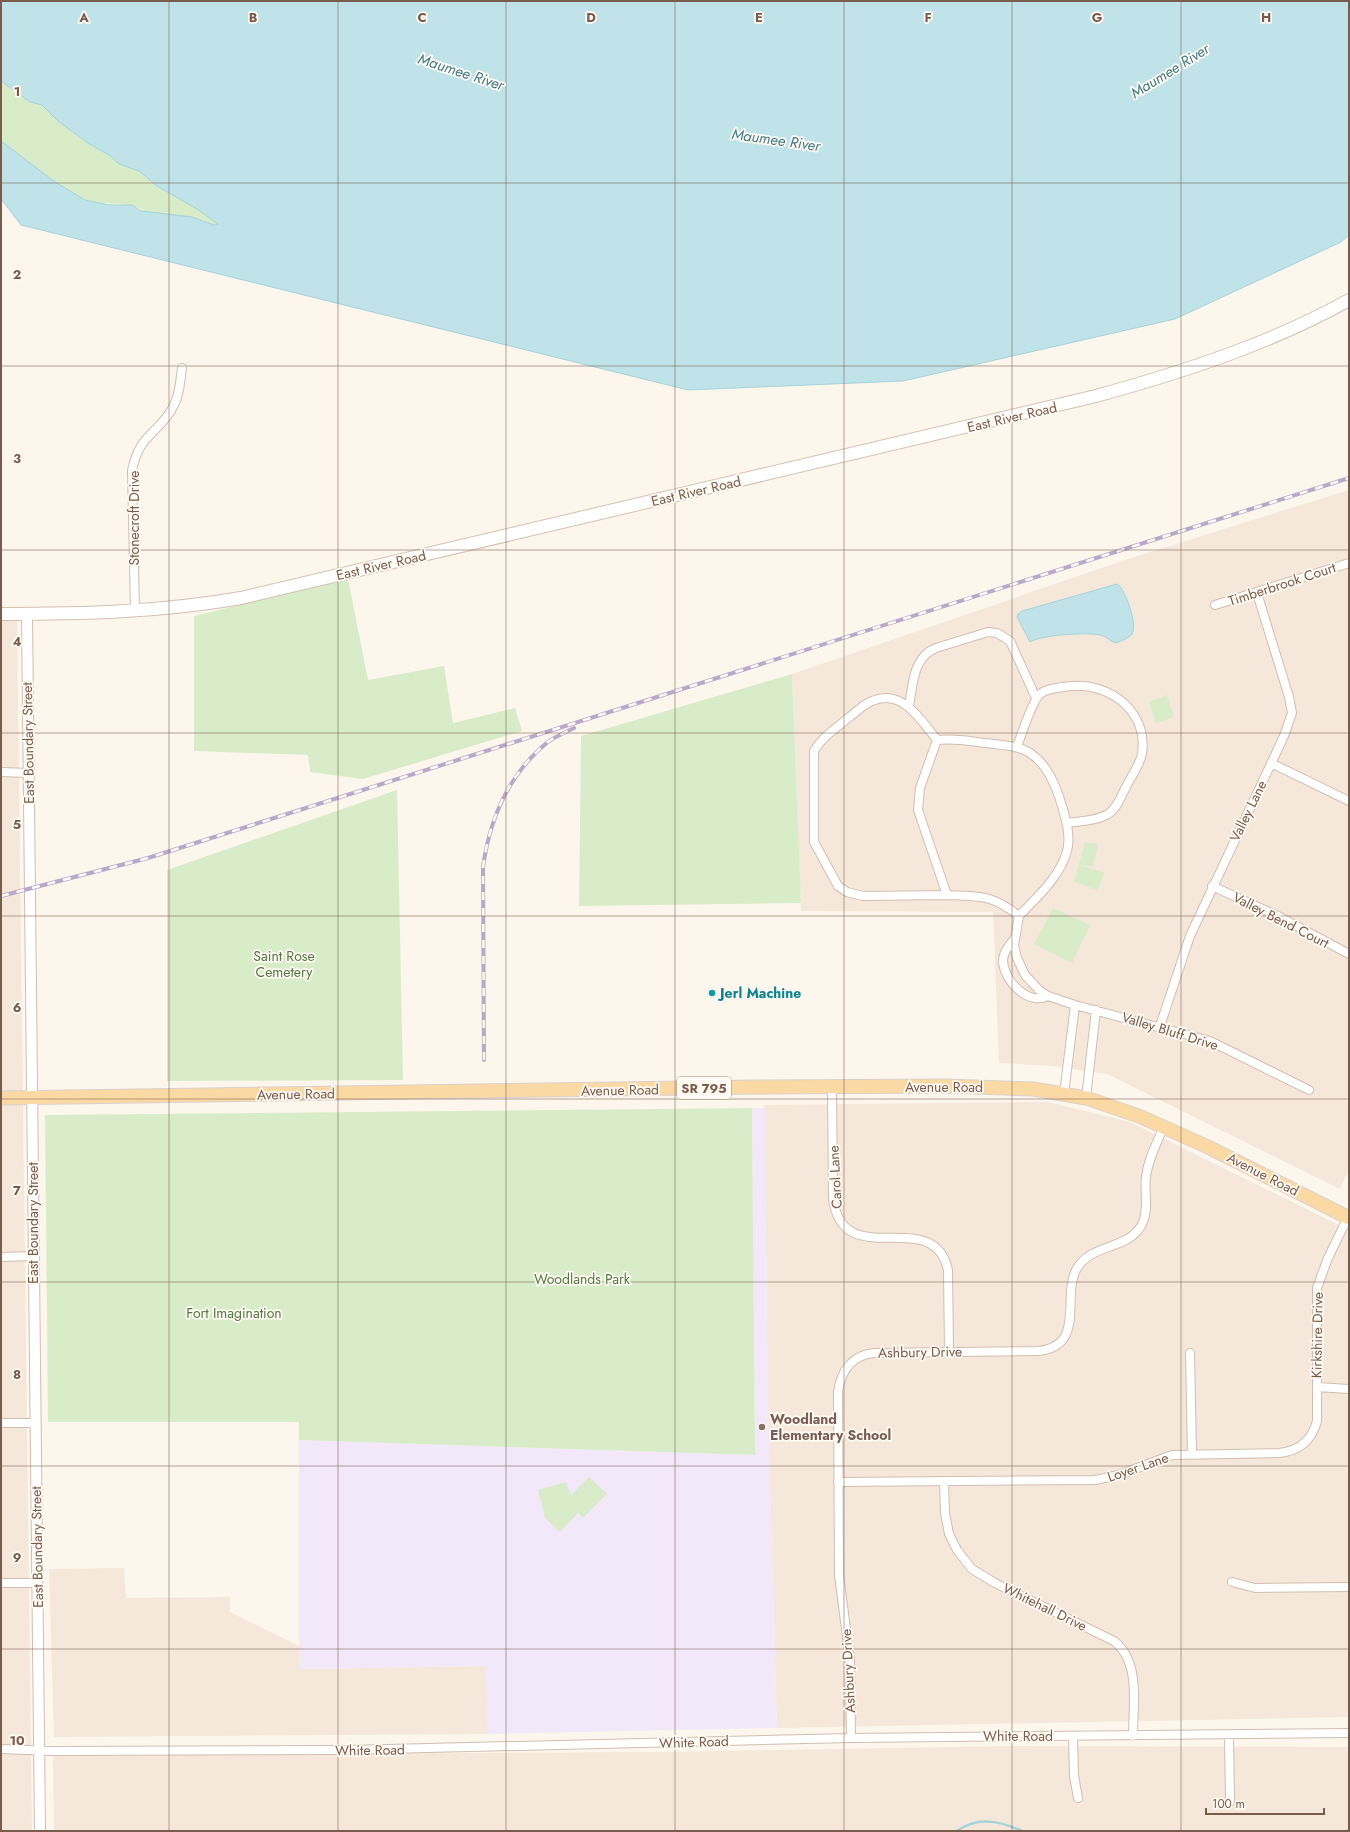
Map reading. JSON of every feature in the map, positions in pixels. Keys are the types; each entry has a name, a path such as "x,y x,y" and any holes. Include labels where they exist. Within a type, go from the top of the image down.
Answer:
{"main road":[{"name":"East River Road","path":"1,614 135,612 191,606 241,598 1096,396 1148,382 1253,345 1302,324 1349,300"},
{"name":"Avenue Road","path":"32,1097 832,1087 992,1087 1064,1094 1086,1098 1133,1113 1164,1126 1348,1217"},
{"name":"SR 795","path":"1,1098 32,1097"}],"street":[{"name":"Stonecroft Drive","path":"135,612 132,471 134,459 144,440 173,408 179,390 182,368"},
{"name":"Timberbrook Court","path":"1215,605 1349,563"},
{"name":"Valley Lane","path":"1160,1026 1181,958 1212,886 1289,725 1292,709 1257,593"},
{"name":"East Boundary Street","path":"27,614 40,1831"},
{"path":"909,706 917,664 922,656 936,648 988,632 996,633 1010,641 1036,698"},
{"path":"1017,747 1036,698 1044,692 1074,686 1087,686 1112,693 1127,705 1139,723 1142,733 1141,756 1114,810 1102,817 1066,823"},
{"path":"947,895 918,810 920,788 937,740 909,706 891,699 880,698 864,705 817,745 814,751 814,842 838,886 847,892 863,896 980,896 1004,904 1019,916"},
{"name":"Valley Bluff Drive","path":"937,740 952,738 1017,747 1036,759 1050,774 1057,789 1066,823 1068,841 1067,852 1060,867 1050,882 1019,916 1014,938 1014,945 1020,967 1033,985 1048,996 1075,1005 1160,1026 1210,1041 1309,1090"},
{"path":"1271,763 1349,801"},
{"path":"1,772 29,773"},
{"name":"Valley Bend Court","path":"1212,886 1278,916 1349,954"},
{"name":"Valley Bluff Drive","path":"1014,938 1004,956 1005,969 1010,978 1021,992 1027,996 1039,999 1048,996"},
{"path":"1064,1094 1075,1005"},
{"path":"1086,1098 1096,1010"},
{"name":"Carol Lane","path":"832,1087 833,1198 837,1216 845,1228 857,1235 867,1238 917,1238 928,1242 938,1249 945,1259 948,1270 949,1352"},
{"name":"Ashbury Drive","path":"851,1738 850,1660 839,1575 838,1392 841,1377 847,1366 856,1358 868,1353 1038,1351 1049,1349 1059,1342 1069,1328 1071,1318 1072,1281 1080,1263 1096,1252 1132,1237 1140,1228 1146,1208 1148,1166 1164,1126"},
{"name":"Kirkshire Drive","path":"1317,1387 1317,1288 1328,1258 1348,1217"},
{"path":"1,1257 33,1256"},
{"path":"1190,1353 1192,1454"},
{"path":"1317,1387 1349,1389"},
{"name":"Loyer Lane","path":"838,1482 1095,1480 1119,1475 1172,1455 1279,1453 1296,1449 1306,1442 1315,1427 1317,1415 1317,1387"},
{"path":"1,1423 35,1423"},
{"name":"Whitehall Drive","path":"944,1481 945,1513 949,1534 957,1550 972,1569 995,1583 1114,1641 1124,1650 1132,1668 1133,1736"},
{"path":"1232,1582 1254,1588 1349,1587"},
{"path":"1,1583 37,1583"},
{"name":"White Road","path":"1,1749 374,1750 851,1738 1229,1736 1349,1733"},
{"path":"1073,1736 1074,1776 1078,1798"},
{"path":"1229,1736 1230,1802"}],"shaded area":[{"path":"1349,490 1349,1170 1340,1189 1107,1074 1053,1066 999,1063 993,912 801,911 792,674 1128,559"},
{"path":"1,620 17,620 32,1831 1,1831"},
{"path":"1048,1102 1130,1122 1349,1230 1349,1717 777,1728 768,1414 764,1105"},
{"name":"Woodland Elementary School","path":"752,1108 765,1108 768,1414 777,1728 488,1734 486,1666 299,1669 299,1440 755,1455"},
{"path":"124,1568 126,1598 230,1597 230,1612 299,1646 300,1669 486,1666 488,1734 54,1737 49,1569"},
{"path":"1009,1746 1349,1747 1349,1831 54,1831 53,1755 664,1752"}],"green space":[{"path":"1,81 30,102 42,105 73,133 109,155 119,164 139,171 157,186 197,209 218,224 214,225 191,219 148,212 129,205 91,202 63,189 52,182 1,141"},
{"path":"348,579 368,680 444,666 453,723 515,708 522,731 363,779 310,772 308,755 194,751 194,616"},
{"path":"792,674 801,903 579,906 581,736"},
{"path":"1167,695 1174,717 1156,723 1149,702"},
{"name":"Saint Rose Cemetery","path":"397,790 403,1080 167,1081 167,870"},
{"path":"1085,842 1098,844 1093,867 1080,865 1104,873 1098,890 1074,882"},
{"path":"1053,908 1090,925 1072,963 1034,944"},
{"name":"Woodlands Park","path":"752,1108 755,1455 299,1440 299,1422 48,1422 45,1115"},
{"path":"589,1477 607,1494 583,1518 578,1513 560,1532 545,1518 538,1490 566,1482 571,1495"}],"water":[{"name":"Maumee River","path":"1,1 1349,1 1349,235 1341,242 1175,319 903,381 688,390 21,225 1,199 1,141 55,182 85,200 109,205 132,205 141,211 192,217 214,225 218,224 197,209 157,186 139,171 119,164 109,155 86,142 58,121 42,105 30,102 1,81"},
{"path":"1117,584 1124,592 1130,607 1133,629 1132,634 1129,637 1116,643 1107,638 1094,634 1054,636 1030,642 1017,617 1022,611"}],"waterway":[{"path":"957,1831 965,1826 981,1822 997,1823 1022,1831"}],"railway":[{"path":"1,896 148,858 1349,478"},
{"path":"484,1060 483,867 486,849 496,814 512,782 523,767 549,741 574,728"}],"place":[{"name":"Jerl Machine","path":"712,993"},
{"name":"Woodland Elementary School","path":"762,1427"}],"park label":[{"name":"Fort Imagination","path":"234,1313"}]}
